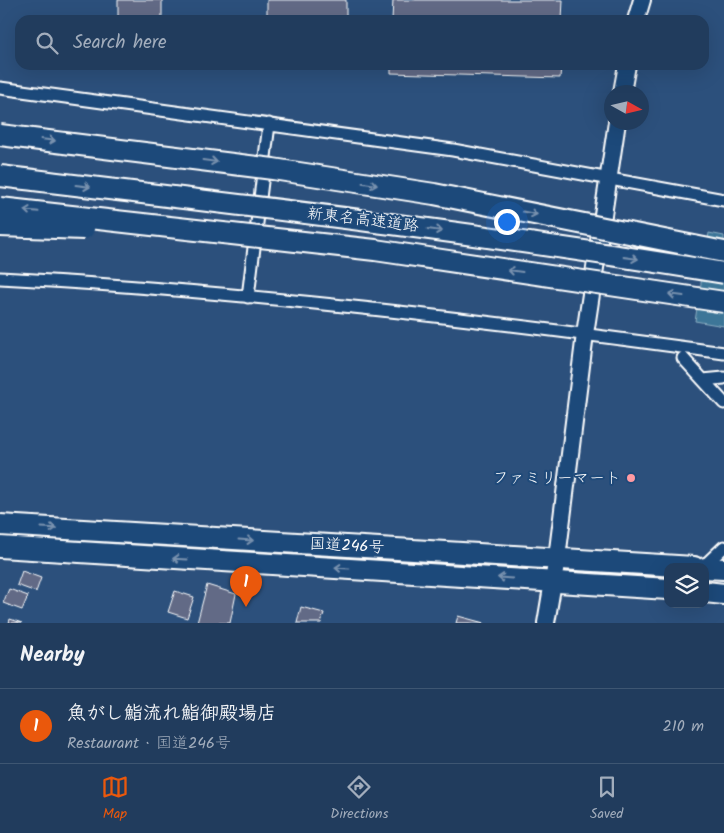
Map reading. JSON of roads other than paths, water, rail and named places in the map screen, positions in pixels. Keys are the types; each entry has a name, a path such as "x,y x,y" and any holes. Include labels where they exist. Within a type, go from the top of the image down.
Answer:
{"highway":[{"path":"0,134 263,168 434,194 724,252"},
{"name":"新東名高速道路","path":"0,176 369,220 637,258 724,273"},
{"name":"新東名高速道路","path":"0,208 375,250 724,302"},
{"path":"0,226 106,230 375,250"},
{"name":"国道246号","path":"0,525 664,565"},
{"name":"国道246号","path":"0,547 664,589"},
{"path":"709,568 724,569"},
{"path":"709,592 724,594"}],"street":[{"path":"638,15 642,0"},
{"path":"623,85 626,70"},
{"path":"0,88 453,150 607,180 724,200"},
{"path":"248,297 269,124"},
{"path":"546,623 558,558 585,334 616,130"},
{"path":"0,278 248,297 585,334 724,353"},
{"path":"683,358 724,403"},
{"path":"703,380 724,378"},
{"path":"708,563 724,547"}],"water":[{"path":"709,233 724,236 724,326 695,321"}],"place":[{"name":"ファミリーマート","path":"631,478"},
{"name":"魚がし鮨流れ鮨御殿場店","path":"246,607"}]}
